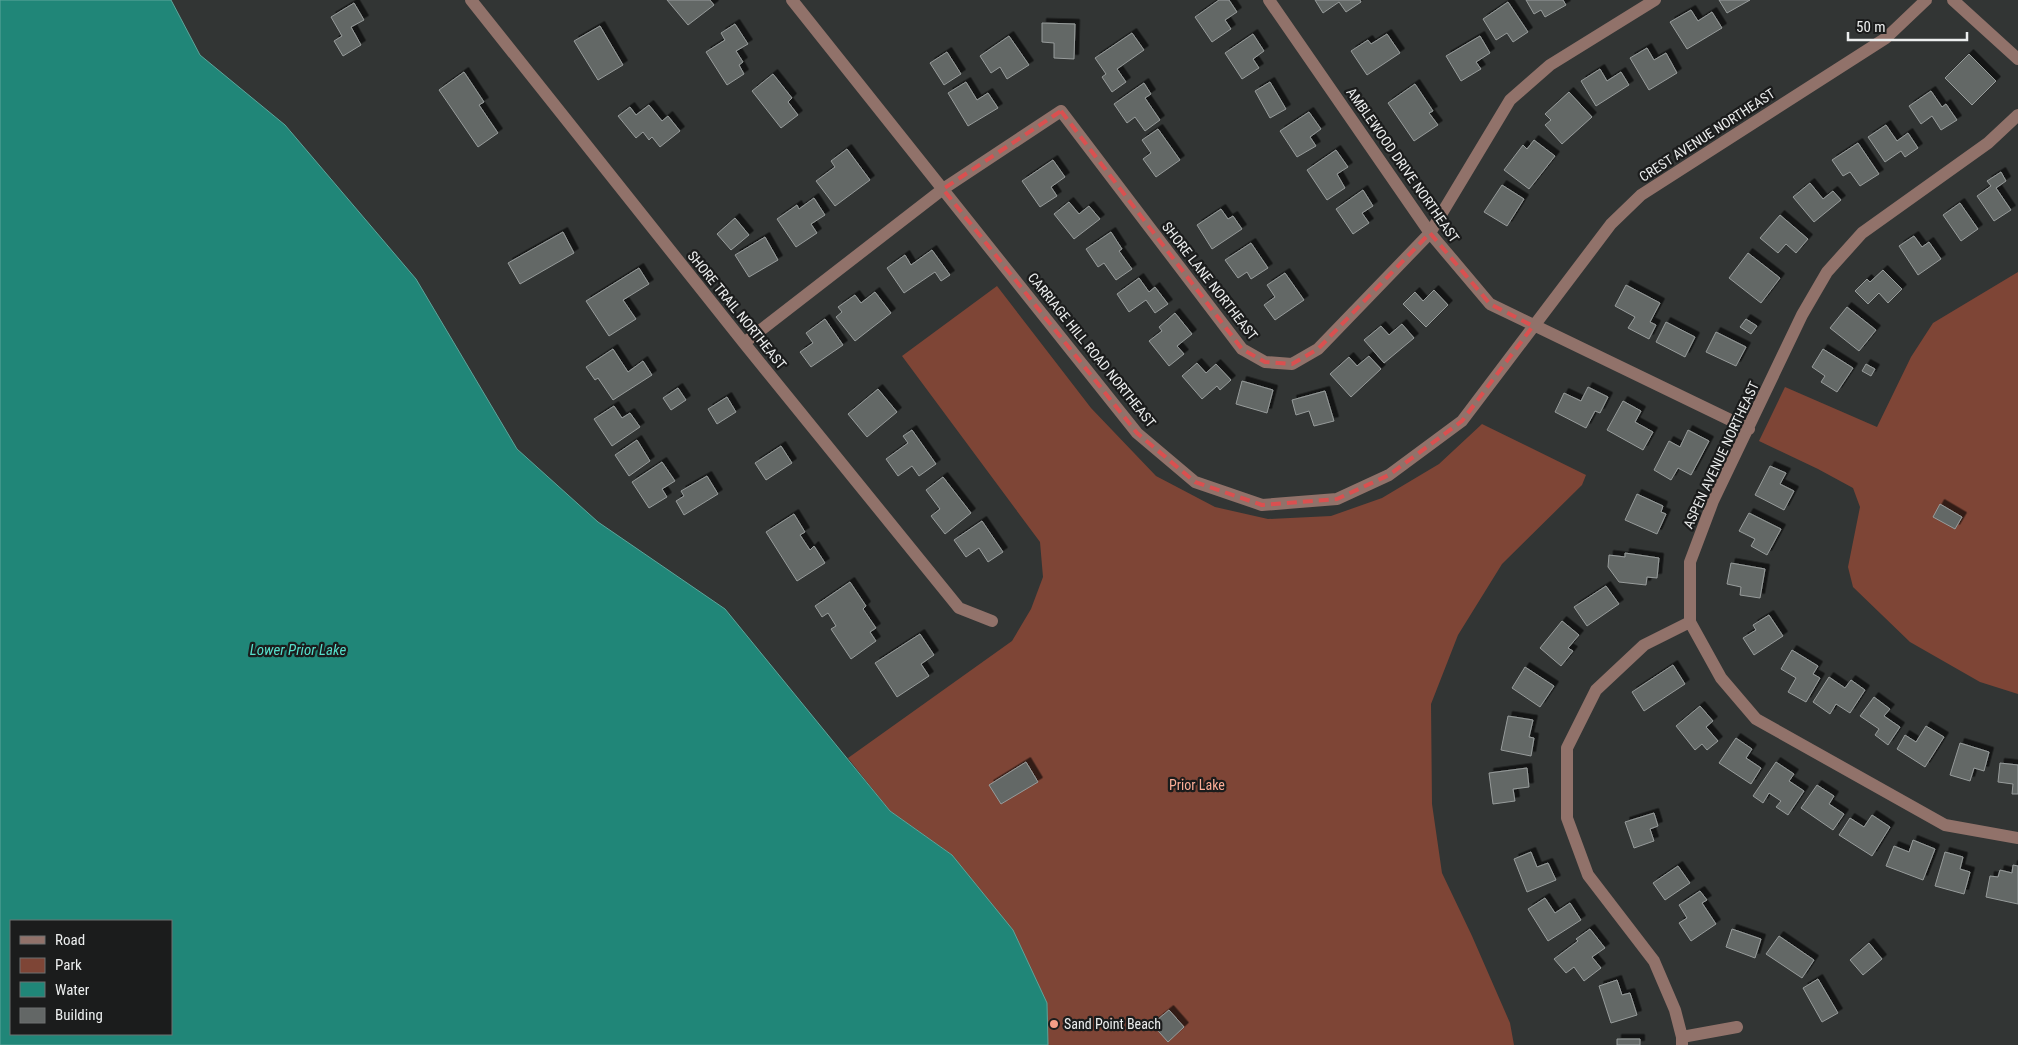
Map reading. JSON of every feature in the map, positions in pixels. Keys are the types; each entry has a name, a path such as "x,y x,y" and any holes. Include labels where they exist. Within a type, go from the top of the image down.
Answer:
{"street":[{"name":"SHORE TRAIL NORTHEAST","path":"471,0 958,608 992,621"},
{"name":"AMBLEWOOD DRIVE NORTHEAST","path":"1269,0 1430,233 1490,304 1748,429"},
{"name":"SHORE LANE NORTHEAST","path":"744,343 943,189 1060,111 1242,349 1265,362 1292,364 1318,349 1430,233 1510,100 1550,65 1655,0"},
{"name":"CREST AVENUE NORTHEAST","path":"1533,326 1611,224 1641,195 1886,38 1926,0"},
{"path":"1953,0 2018,59"},
{"name":"CARRIAGE HILL ROAD NORTHEAST","path":"796,1 1137,433 1195,482 1262,505 1337,499 1388,474 1462,421 1533,326"},
{"name":"ASPEN AVENUE NORTHEAST","path":"2018,115 1988,143 1862,233 1827,272 1802,315 1713,502 1690,562 1690,622 1721,678 1756,719 1945,825 2018,838"},
{"path":"1690,622 1644,645 1596,690 1568,748 1567,818 1588,875 1654,961 1675,1010 1682,1041 1737,1027"}],"highlighted area":[{"path":"1061,111 1242,349 1265,362 1292,364 1318,349 1430,233 1490,304 1533,326 1462,421 1389,475 1337,499 1262,505 1195,482 1137,433 943,189"}],"green space":[{"path":"2018,272 2018,694 1980,682 1910,642 1853,587 1848,567 1860,507 1853,488 1759,441 1785,387 1877,427 1911,357 1933,323"},
{"name":"Prior Lake","path":"997,286 1091,408 1156,476 1215,507 1268,519 1331,516 1382,498 1439,464 1482,424 1586,475 1582,485 1502,564 1458,635 1431,704 1432,804 1442,873 1510,1023 1514,1045 1048,1045 1047,1003 952,855 890,811 848,758 1012,641 1031,609 1043,577 1040,542 902,356"}],"water":[{"name":"Lower Prior Lake","path":"0,0 171,0 200,55 285,125 416,279 517,449 598,522 725,609 890,811 952,855 1013,930 1047,1003 1048,1045 0,1045"}],"building":[{"path":"667,0 710,0 714,5 688,25"},
{"path":"1219,0 1229,0 1237,12 1225,20 1231,29 1212,42 1195,17"},
{"path":"1315,0 1360,0 1361,2 1346,12 1339,2 1323,13"},
{"path":"1526,0 1563,0 1566,5 1545,17 1541,10 1534,14"},
{"path":"1719,0 1750,0 1727,13"},
{"path":"1508,2 1528,32 1513,42 1507,33 1496,40 1483,19"},
{"path":"354,3 364,20 351,27 361,45 343,56 334,41 342,36 331,17"},
{"path":"1691,10 1698,21 1712,12 1722,28 1687,49 1670,22"},
{"path":"1042,23 1075,24 1074,59 1054,58 1054,43 1042,42"},
{"path":"735,24 748,44 736,51 743,62 739,65 744,74 727,85 706,52 725,40 721,33"},
{"path":"600,26 623,65 598,80 574,41"},
{"path":"1132,33 1144,50 1117,69 1126,82 1112,92 1102,77 1106,74 1095,58"},
{"path":"1253,34 1264,51 1253,59 1259,68 1242,79 1225,53"},
{"path":"1387,34 1400,53 1367,75 1351,51 1368,40 1371,44"},
{"path":"1009,36 1029,65 1007,79 1000,67 991,73 980,56"},
{"path":"1480,36 1490,53 1476,62 1481,69 1461,81 1446,56"},
{"path":"1647,48 1654,60 1666,53 1677,73 1649,90 1630,58"},
{"path":"947,52 961,74 944,85 930,63"},
{"path":"1969,54 1996,81 1972,105 1945,78"},
{"path":"1600,69 1607,81 1621,72 1629,85 1596,106 1581,81"},
{"path":"464,72 484,102 479,105 498,133 478,147 439,90"},
{"path":"773,74 792,98 788,102 798,115 781,128 752,91"},
{"path":"966,82 977,100 988,93 998,108 968,126 948,93"},
{"path":"1270,82 1286,109 1270,118 1255,91"},
{"path":"1144,83 1151,94 1145,98 1160,120 1145,131 1135,117 1127,123 1114,104"},
{"path":"1415,84 1433,111 1429,113 1438,125 1414,141 1388,103"},
{"path":"1931,91 1942,107 1946,104 1957,120 1941,130 1932,116 1921,124 1909,106"},
{"path":"1569,92 1592,117 1562,144 1545,125 1551,120 1545,114"},
{"path":"649,105 662,121 668,116 680,131 660,147 652,137 649,140 643,132 636,138 618,116 630,107 636,115"},
{"path":"1309,112 1321,129 1310,137 1316,146 1297,157 1280,131"},
{"path":"1886,125 1897,141 1908,133 1918,148 1905,157 1901,151 1885,162 1868,137"},
{"path":"1158,129 1180,160 1156,177 1143,159 1151,153 1142,140"},
{"path":"1534,140 1555,156 1529,189 1504,170 1523,145 1527,149"},
{"path":"1858,143 1879,174 1860,186 1850,172 1843,176 1832,160"},
{"path":"847,149 870,180 835,206 816,181 835,167 831,161"},
{"path":"1336,150 1348,167 1337,174 1345,188 1327,200 1307,170"},
{"path":"1053,160 1065,177 1051,187 1057,196 1040,207 1022,181"},
{"path":"2001,172 2006,181 1996,188 2011,210 1994,221 1977,196 1991,186 1987,181"},
{"path":"1810,183 1823,199 1833,191 1841,200 1814,222 1793,197"},
{"path":"1502,185 1524,199 1507,226 1484,212"},
{"path":"1363,190 1373,206 1362,213 1369,223 1353,234 1336,209"},
{"path":"814,198 825,215 811,224 817,233 796,247 777,219 797,205 799,209"},
{"path":"1069,202 1079,214 1089,206 1100,219 1074,239 1054,214"},
{"path":"1960,203 1978,229 1961,241 1943,215"},
{"path":"1221,209 1228,219 1233,216 1242,229 1212,249 1197,225"},
{"path":"1780,215 1808,239 1796,253 1786,244 1778,253 1760,238"},
{"path":"735,218 749,235 731,250 717,234"},
{"path":"563,232 574,253 520,284 508,263"},
{"path":"1111,232 1122,249 1119,251 1132,269 1116,280 1104,263 1098,267 1086,249"},
{"path":"1914,236 1922,247 1929,242 1941,259 1918,275 1899,246"},
{"path":"765,237 778,260 749,277 735,255"},
{"path":"1251,243 1268,268 1251,279 1247,272 1238,278 1225,260"},
{"path":"932,250 950,275 941,281 935,272 904,293 887,268 905,255 911,265"},
{"path":"1748,253 1780,278 1761,303 1729,278"},
{"path":"639,268 649,284 623,300 636,319 609,336 586,301"},
{"path":"1883,270 1902,289 1888,303 1879,293 1868,304 1855,291 1867,279 1870,282"},
{"path":"1285,273 1304,300 1275,320 1264,305 1275,297 1267,285"},
{"path":"1139,278 1149,292 1155,287 1168,304 1155,313 1146,300 1129,312 1117,294"},
{"path":"1626,285 1660,303 1650,322 1656,325 1649,339 1628,328 1635,317 1615,306"},
{"path":"1434,290 1448,305 1426,327 1403,304 1415,292 1423,301"},
{"path":"875,292 891,313 855,341 836,317 842,312 838,307 855,295 861,303"},
{"path":"1847,307 1876,330 1859,351 1830,328"},
{"path":"1175,313 1192,334 1177,346 1184,354 1169,366 1149,341 1162,331 1159,327"},
{"path":"825,319 843,345 811,367 800,352 813,343 806,333"},
{"path":"1746,319 1757,326 1751,334 1740,327"},
{"path":"1666,322 1695,337 1685,357 1656,342"},
{"path":"1402,324 1414,338 1384,363 1364,340 1381,326 1389,335"},
{"path":"1716,332 1746,347 1736,366 1706,352"},
{"path":"613,349 628,372 643,361 652,375 613,400 598,378 595,380 586,367"},
{"path":"1823,349 1853,368 1837,392 1821,382 1825,376 1812,367"},
{"path":"1369,356 1381,369 1351,397 1330,374 1349,357 1357,366"},
{"path":"1197,363 1206,373 1216,364 1231,380 1220,390 1217,386 1202,399 1182,376"},
{"path":"1866,364 1875,369 1871,376 1862,371"},
{"path":"1242,381 1273,390 1267,413 1236,404"},
{"path":"1588,387 1608,397 1600,413 1595,411 1586,428 1555,412 1564,393 1581,401"},
{"path":"678,388 686,400 671,410 663,398"},
{"path":"878,389 897,412 867,437 848,414"},
{"path":"1325,391 1334,421 1314,426 1309,411 1296,415 1292,400"},
{"path":"727,397 736,412 717,424 708,409"},
{"path":"1623,401 1641,411 1635,422 1653,432 1643,450 1607,430"},
{"path":"614,406 622,418 630,413 640,427 612,446 594,419"},
{"path":"912,430 936,464 919,476 912,466 898,476 886,459 908,443 903,436"},
{"path":"1688,430 1709,441 1691,475 1678,468 1671,480 1654,470 1669,441 1680,447"},
{"path":"637,440 650,461 629,476 615,455"},
{"path":"781,446 792,463 766,480 755,463"},
{"path":"662,462 675,481 662,489 667,497 649,508 632,482"},
{"path":"1770,466 1786,473 1780,484 1794,491 1784,510 1755,495"},
{"path":"707,476 718,494 684,515 676,501 684,496 681,491"},
{"path":"943,477 971,513 945,534 931,516 940,509 926,490"},
{"path":"1637,494 1663,506 1661,512 1666,514 1657,534 1625,520"},
{"path":"1940,504 1962,517 1955,529 1933,517"},
{"path":"1749,513 1781,529 1767,555 1751,546 1755,539 1739,531"},
{"path":"794,514 805,532 800,535 810,550 814,546 825,563 797,581 766,532"},
{"path":"982,521 1003,552 988,562 979,548 966,557 954,540"},
{"path":"1625,553 1659,558 1657,578 1647,577 1646,585 1619,582 1608,567 1609,555 1625,557"},
{"path":"1731,563 1765,569 1760,598 1740,595 1741,587 1727,584"},
{"path":"850,582 866,606 863,609 876,628 870,632 876,641 851,659 831,629 836,626 828,613 822,617 815,606"},
{"path":"1606,586 1619,604 1587,626 1574,607"},
{"path":"1769,615 1783,636 1754,655 1743,638 1756,630 1753,625"},
{"path":"1562,621 1579,635 1568,648 1573,651 1561,666 1540,648"},
{"path":"920,634 934,655 921,664 929,676 897,697 875,663"},
{"path":"1792,650 1818,666 1813,674 1820,678 1806,702 1788,692 1796,678 1781,669"},
{"path":"1673,665 1685,684 1644,711 1632,692"},
{"path":"1525,667 1554,686 1540,707 1512,688"},
{"path":"1829,677 1845,688 1851,680 1865,690 1850,713 1836,704 1830,714 1813,702"},
{"path":"1874,697 1890,709 1884,716 1900,727 1888,745 1875,735 1879,729 1860,716"},
{"path":"1700,706 1713,721 1706,727 1718,741 1707,750 1702,744 1695,750 1676,726"},
{"path":"1508,716 1533,720 1529,737 1534,738 1531,756 1501,750"},
{"path":"1926,726 1944,737 1925,767 1897,749 1905,735 1916,742"},
{"path":"1736,738 1752,749 1746,758 1761,768 1751,784 1719,763"},
{"path":"1960,743 1989,752 1984,771 1974,768 1970,781 1950,775"},
{"path":"1026,762 1038,782 1001,804 989,785"},
{"path":"1776,762 1794,774 1789,781 1804,791 1788,815 1776,807 1781,801 1769,793 1763,803 1753,796"},
{"path":"2000,763 2018,765 2018,794 2012,794 2013,784 1998,782"},
{"path":"1527,768 1529,787 1513,789 1515,801 1493,804 1489,773"},
{"path":"1817,785 1834,796 1829,804 1844,814 1833,830 1801,808"},
{"path":"1654,813 1658,826 1650,829 1654,841 1634,848 1625,822"},
{"path":"1872,815 1890,827 1872,856 1839,835 1850,818 1864,827"},
{"path":"1913,840 1935,849 1923,880 1886,866 1894,846 1909,852"},
{"path":"1531,852 1537,867 1548,863 1556,880 1527,892 1514,859"},
{"path":"1945,852 1963,857 1960,869 1970,872 1964,894 1935,886"},
{"path":"2013,865 2018,866 2018,904 1986,897 1990,876 1998,877 2000,870 2012,873"},
{"path":"1678,866 1690,883 1665,900 1653,883"},
{"path":"1700,891 1707,900 1702,903 1716,924 1691,941 1679,923 1687,918 1679,905"},
{"path":"1545,898 1555,913 1570,903 1581,920 1548,941 1528,909"},
{"path":"1590,929 1605,948 1592,957 1601,968 1584,981 1574,967 1566,973 1554,959 1578,941 1576,939"},
{"path":"1732,929 1761,939 1755,958 1726,947"},
{"path":"1779,936 1814,960 1802,978 1766,954"},
{"path":"1869,943 1882,959 1863,975 1850,960"},
{"path":"1818,979 1838,1013 1822,1022 1803,988"},
{"path":"1617,980 1622,995 1630,993 1637,1015 1611,1023 1599,986"},
{"path":"1169,1010 1184,1027 1168,1042 1152,1024"},
{"path":"1617,1039 1640,1039 1640,1045 1617,1045"}],"place":[{"name":"Sand Point Beach","path":"1054,1024"}]}
